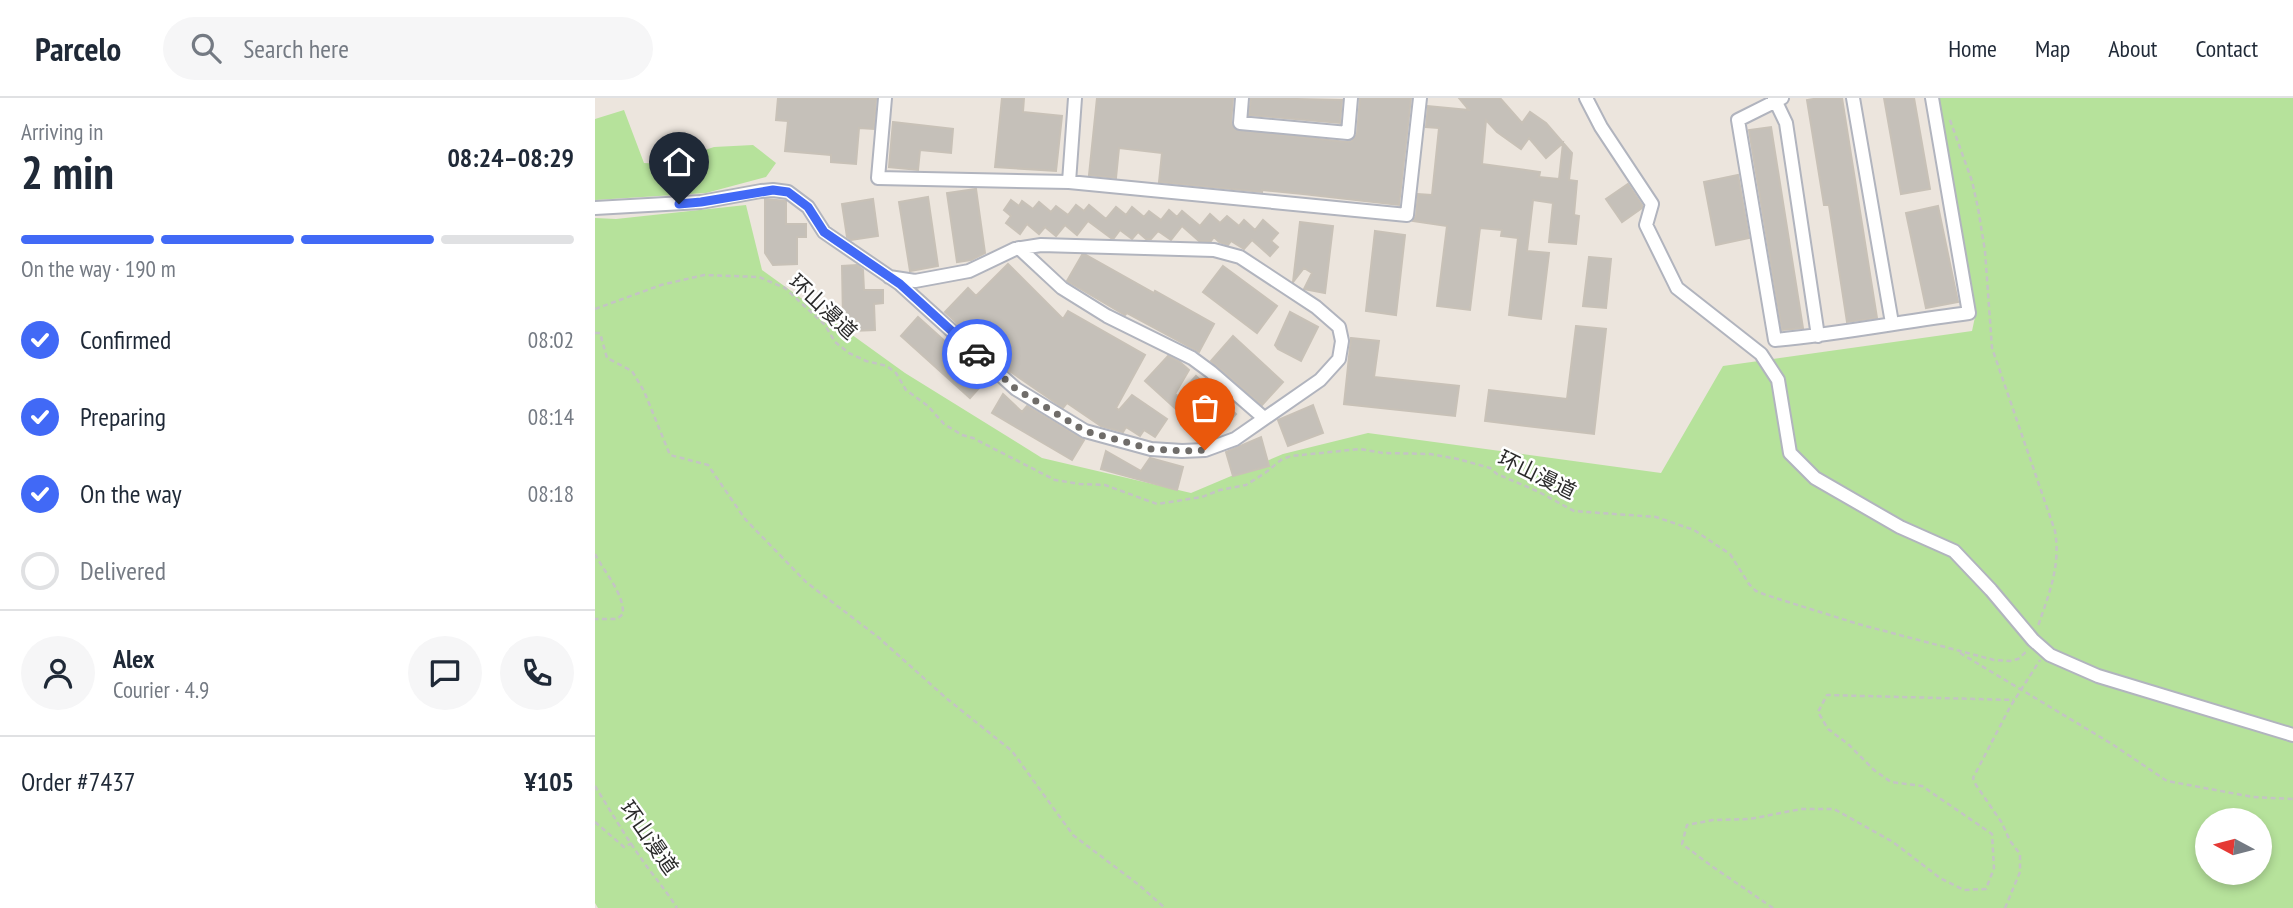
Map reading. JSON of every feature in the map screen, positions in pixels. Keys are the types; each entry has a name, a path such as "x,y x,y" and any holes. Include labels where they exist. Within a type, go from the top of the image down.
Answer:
{"street":[{"path":"885,98 878,178 1069,182 1407,215 1420,98"},
{"path":"1069,182 1075,98"},
{"path":"1242,98 1240,123 1348,133 1351,98"},
{"path":"1586,98 1601,127 1652,204 1646,225 1677,288 1761,354 1778,380 1790,453 1815,478 1900,527 1954,551 2033,640 2050,655 2098,676 2293,735"},
{"path":"1853,98 1892,323"},
{"path":"1818,336 1786,122 1778,99 1738,120 1775,340 1818,336 1969,313 1932,98"},
{"path":"595,208 701,202 773,190 788,192 808,207 824,232 900,284 1016,389 1085,431 1151,449 1205,450 1235,439 1320,380 1339,359 1342,341 1339,327 1315,307 1240,257 1214,250 1041,245 1019,248 969,271 915,281 890,277"},
{"path":"1019,248 1062,288 1107,316 1192,358 1263,418"}],"path":[{"path":"1947,111 1972,181 1978,208 1985,251 1991,348 2051,516 2057,541 2055,578 2033,640"},
{"name":"环山漫道","path":"595,309 661,285 704,275 759,277 785,288 825,326 835,342 849,354 866,362 887,366 896,373 906,390 928,406 944,424 1055,480 1105,485 1157,504 1202,497 1220,490 1247,485 1281,460 1291,456 1360,449 1383,453 1430,453 1490,468 1497,474 1574,511 1656,517 1677,523 1701,534 1730,554 1756,591 1812,611 1994,660 2010,661 2024,655 2033,640"},
{"path":"595,333 600,333 607,358 632,371 645,391 670,455 708,465 745,519 806,582 878,637 946,698 1012,751 1073,835 1165,908"},
{"path":"595,554 620,598 623,614 617,619 595,619"},
{"path":"1954,650 2112,744 2167,781 2253,797 2293,799"},
{"path":"2005,908 2020,872 2019,854 1973,778 2044,650"},
{"path":"1773,908 1682,844 1687,825 1713,820 1750,819 1801,809 1834,809 1893,842 1940,877 1964,890 1986,889 1994,869 1992,834 1922,786 1891,782 1874,771 1848,744 1828,729 1818,712 1826,695 2014,700"},
{"name":"环山漫道","path":"595,786 677,908"},
{"path":"595,822 624,847 632,843"}],"green space":[{"path":"1936,98 2293,98 2293,908 598,908 595,903 595,218 616,219 746,205 762,270 905,373 1042,458 1191,493 1283,454 1368,433 1661,473 1723,366 1972,331 1975,317"},
{"path":"624,110 644,163 663,164 714,147 753,145 776,163 766,177 706,193 595,200 595,119"}],"building":[{"path":"778,98 876,99 874,129 859,128 856,164 831,162 831,155 785,151 788,121 776,120"},
{"path":"1002,98 1024,98 1023,112 1062,116 1056,171 995,167"},
{"path":"1097,98 1233,98 1231,123 1236,130 1347,142 1352,141 1357,134 1360,98 1411,98 1399,205 1159,182 1162,153 1119,148 1116,178 1089,175"},
{"path":"1251,98 1342,100 1340,123 1249,115"},
{"path":"1459,98 1500,98 1522,123 1530,112 1546,123 1572,153 1569,180 1577,181 1574,215 1579,216 1576,244 1549,242 1553,203 1533,200 1527,251 1549,253 1541,319 1509,315 1518,238 1501,236 1502,230 1480,228 1470,310 1437,306 1447,226 1413,221 1418,194 1432,195 1439,128 1426,127 1428,106 1469,110","holes":["1486,120 1497,132 1521,149 1529,138 1546,158 1563,143 1559,179 1539,177 1540,172 1482,164"]},
{"path":"1842,98 1877,318 1847,322 1829,205 1824,205 1807,100"},
{"path":"1884,98 1914,98 1930,189 1901,194"},
{"path":"893,122 953,129 951,153 920,150 918,170 889,167"},
{"path":"1771,127 1803,328 1782,330 1749,130"},
{"path":"1738,175 1749,238 1716,245 1704,182"},
{"path":"1628,184 1642,208 1622,222 1606,199"},
{"path":"976,189 985,253 971,260 957,262 947,193"},
{"path":"928,197 938,266 910,271 899,202"},
{"path":"765,199 786,201 786,224 806,224 806,237 797,237 797,264 773,265 765,253"},
{"path":"873,199 878,236 851,240 847,237 842,204"},
{"path":"1011,200 1019,206 1022,201 1033,209 1039,202 1051,212 1056,206 1068,215 1076,205 1084,211 1089,205 1106,219 1116,207 1126,215 1132,207 1144,217 1149,211 1161,220 1169,210 1177,217 1182,211 1200,226 1210,214 1220,223 1227,216 1239,226 1244,220 1255,230 1263,220 1278,233 1271,241 1278,247 1270,256 1252,240 1244,249 1231,241 1228,245 1219,242 1214,237 1211,241 1199,241 1182,226 1171,240 1158,231 1151,239 1146,239 1138,232 1132,239 1120,230 1111,238 1088,221 1077,235 1065,225 1056,236 1045,227 1039,234 1027,224 1020,234 1006,223 1011,216 1004,210"},
{"path":"1938,206 1958,302 1926,308 1906,213"},
{"path":"1300,222 1333,226 1325,293 1304,289 1312,273 1304,268 1293,282"},
{"path":"1375,231 1405,235 1396,315 1366,311"},
{"path":"1082,255 1214,324 1199,352 1127,313 1125,315 1067,281"},
{"path":"1589,257 1611,259 1606,308 1583,306"},
{"path":"1008,264 1063,319 1068,311 1145,355 1116,408 1119,410 1132,395 1167,419 1155,437 1144,430 1140,436 1126,427 1123,432 1101,426 1067,403 1063,408 1008,370 945,312 968,288 976,296"},
{"path":"857,265 863,270 864,290 883,290 883,303 874,304 875,330 851,331 843,319 842,266"},
{"path":"1223,266 1277,306 1257,333 1203,292"},
{"path":"1290,312 1318,327 1301,361 1275,345"},
{"path":"918,317 987,379 970,398 901,336"},
{"path":"1576,326 1606,329 1594,434 1485,421 1489,390 1567,399"},
{"path":"1233,336 1283,382 1262,405 1211,361"},
{"path":"1351,338 1379,341 1374,377 1459,386 1455,416 1344,404"},
{"path":"1168,356 1189,370 1175,394 1178,396 1196,376 1236,414 1215,437 1209,439 1145,381"},
{"path":"1003,394 1022,412 1027,406 1084,440 1072,460 992,413"},
{"path":"1313,405 1323,433 1288,446 1278,420"},
{"path":"1261,437 1269,466 1233,476 1226,452"},
{"path":"1106,451 1141,471 1150,458 1183,467 1177,490 1101,469"}],"way so far":[{"path":"977,354 1016,389 1085,431 1151,449 1205,450"}],"route":[{"path":"679,204 761,191 788,192 808,207 824,232 900,284 977,354"}]}
